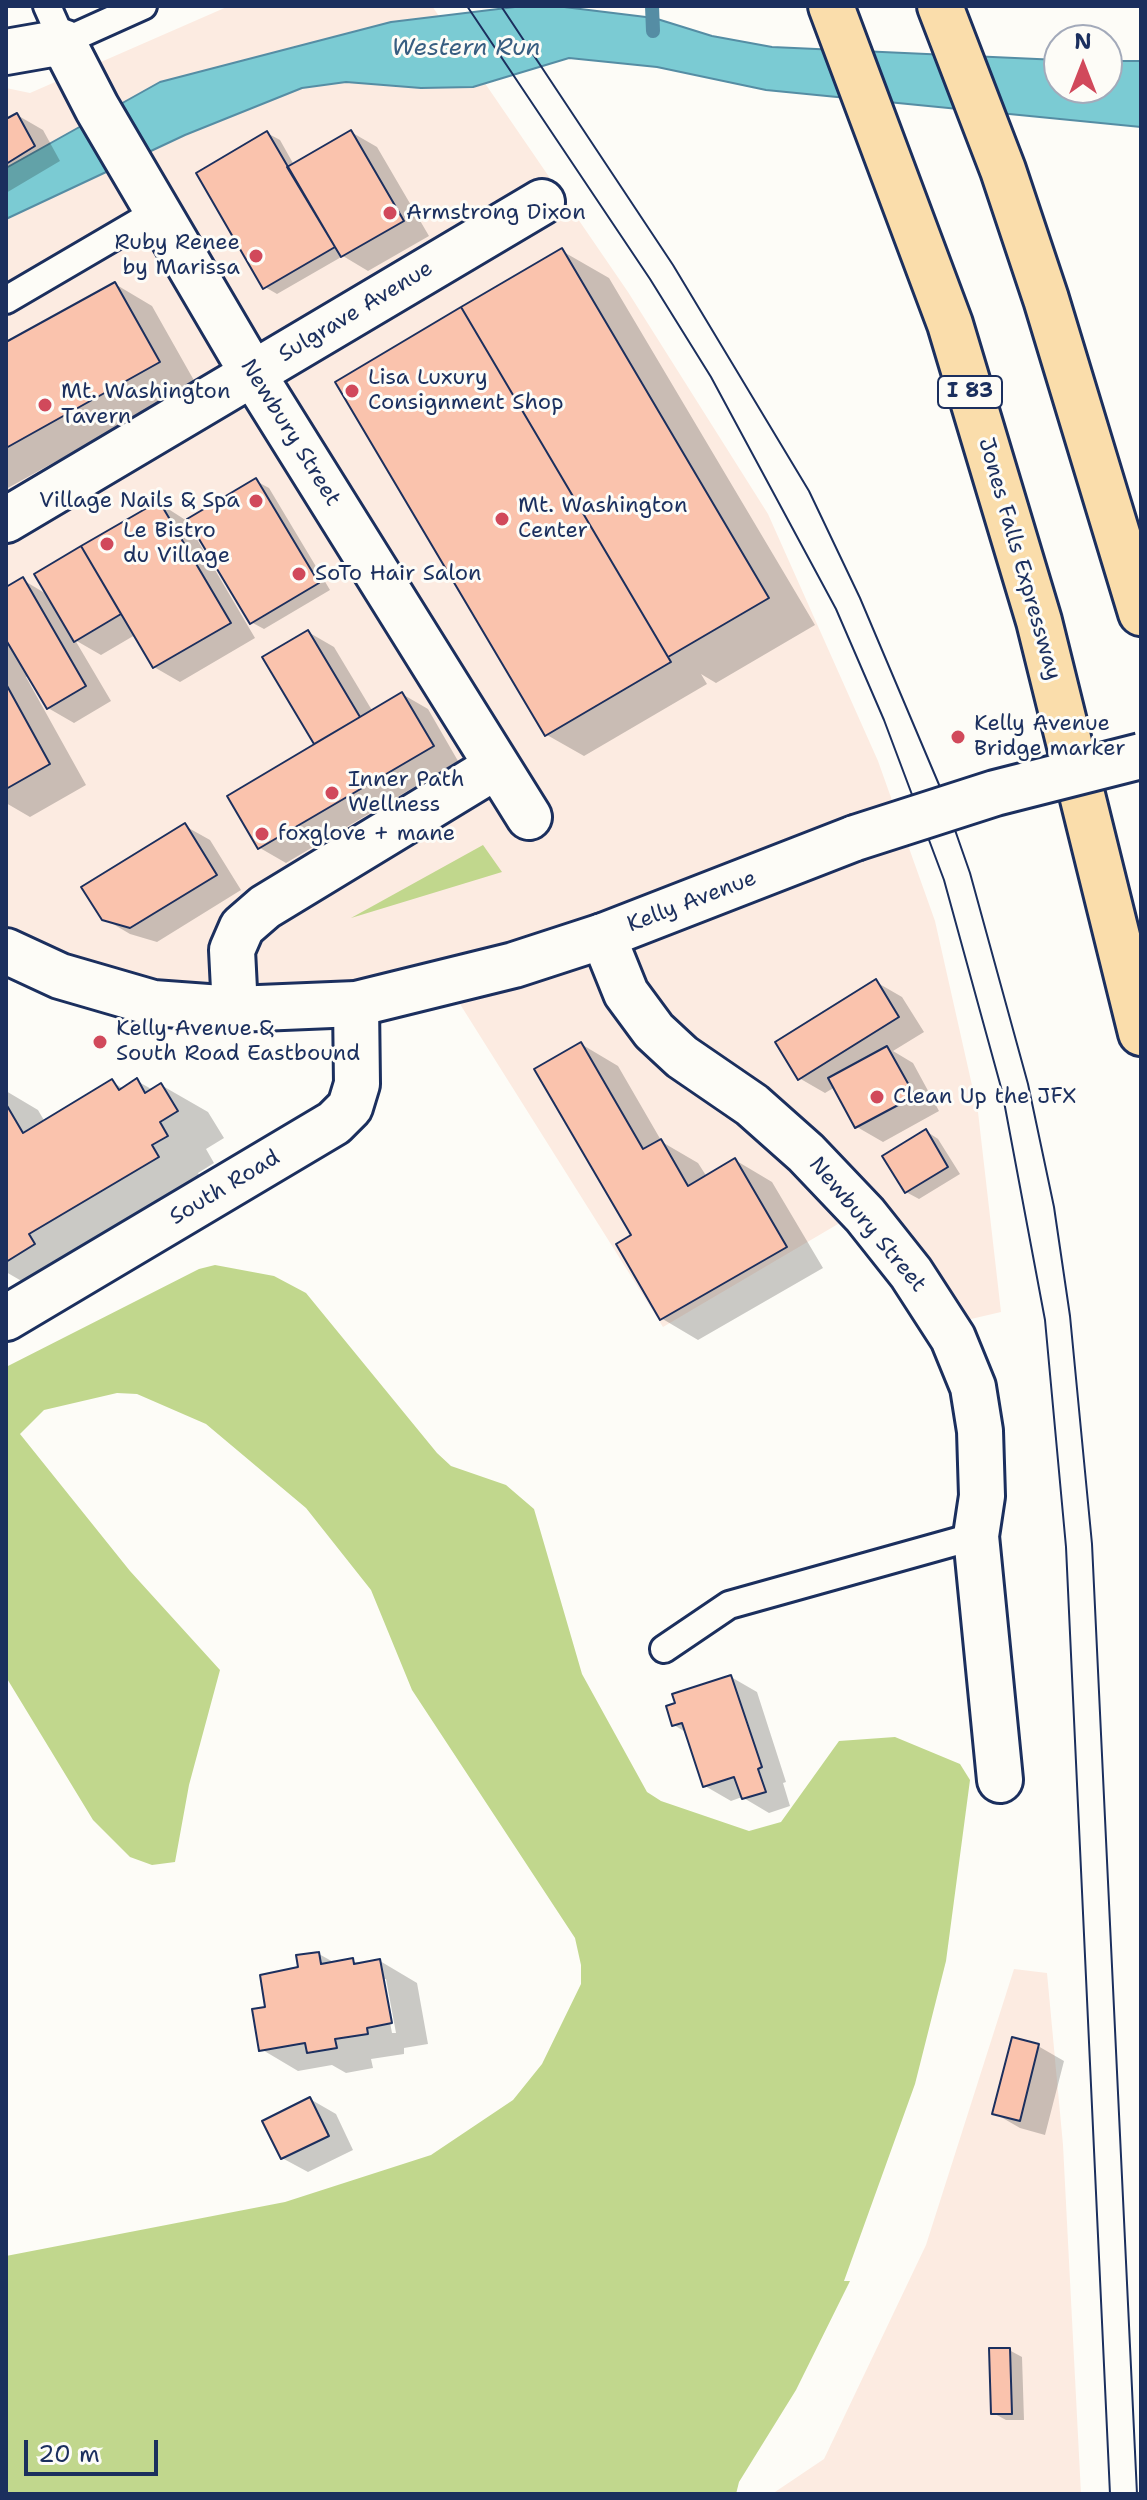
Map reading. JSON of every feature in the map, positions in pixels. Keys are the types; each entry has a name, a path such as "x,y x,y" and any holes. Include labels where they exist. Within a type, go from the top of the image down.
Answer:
{"highway":[{"name":"Jones Falls Expressway","path":"831,6 950,324 1039,621 1141,1033"},
{"path":"940,6 1003,170 1141,613"}],"street":[{"path":"6,52 55,24"},
{"name":"Newbury Street","path":"55,24 97,108 253,374 529,817"},
{"name":"Sulgrave Avenue","path":"6,520 542,202"},
{"name":"Kelly Avenue","path":"6,951 60,976 112,994 153,1003 235,1009 356,1004 514,965 603,936 855,838 995,793 1141,756"},
{"path":"235,1009 232,950 242,927 265,907 497,766"},
{"name":"Newbury Street","path":"603,936 626,993 654,1031 682,1057 752,1105 806,1153 865,1215 929,1298 953,1338 973,1387 980,1431 982,1496 976,1536 1000,1780"},
{"name":"South Road","path":"6,1318 334,1123 350,1107 357,1084 356,1004"}],"lane":[{"path":"55,24 143,6"},
{"path":"6,300 148,195"},
{"path":"664,1649 729,1605 976,1536"}],"shaded area":[{"path":"229,6 432,6 628,292 768,514 878,761 935,921 978,1112 1001,1312 941,1326 855,1214 663,1327 448,985 135,995 6,939 6,88 30,93"},
{"path":"1014,1969 1047,1973 1063,2145 1081,2494 772,2494 824,2459 926,2245"}],"green space":[{"path":"483,845 502,872 351,918"},
{"path":"215,1265 274,1276 306,1293 437,1453 451,1466 506,1485 534,1509 582,1674 647,1792 661,1801 749,1831 781,1822 839,1741 895,1737 960,1764 970,1780 946,1961 915,2084 844,2281 850,2281 796,2390 739,2482 736,2494 6,2494 6,2256 285,2202 431,2155 513,2100 542,2064 581,1984 581,1965 575,1938 412,1690 371,1590 306,1508 206,1424 137,1394 117,1393 44,1410 20,1434 130,1571 220,1670 189,1785 175,1862 152,1865 130,1857 93,1820 6,1677 6,1367 199,1269"}],"water":[{"name":"Western Run","path":"523,6 556,6 654,18 712,36 772,47 1043,59 1043,104 1123,104 1123,61 1141,61 1141,127 766,90 657,67 569,58 473,87 421,88 346,82 302,88 185,135 6,219 6,168 160,82 391,22"}],"building":[{"path":"17,113 35,146 6,164 6,119"},
{"path":"351,130 404,221 341,257 287,167"},
{"path":"267,131 335,247 263,289 196,173"},
{"path":"562,248 769,598 668,657 461,307"},
{"name":"Mt. Washington Tavern","path":"115,282 160,362 6,448 6,342"},
{"name":"Mt. Washington Center","path":"461,307 671,662 545,736 335,382"},
{"path":"256,478 319,583 250,624 187,519"},
{"path":"159,501 231,623 153,668 81,546"},
{"path":"81,546 121,614 74,642 34,574"},
{"path":"23,577 86,686 47,709 6,640 6,587"},
{"path":"308,630 360,717 314,744 262,657"},
{"path":"6,684 50,764 6,789"},
{"path":"402,692 434,746 258,849 227,796"},
{"path":"185,823 217,875 130,928 102,920 81,887"},
{"path":"876,979 899,1017 798,1080 775,1042"},
{"path":"581,1042 643,1149 661,1139 688,1186 735,1158 787,1247 660,1320 616,1244 631,1235 534,1069"},
{"path":"887,1046 915,1096 855,1128 828,1078"},
{"path":"137,1078 145,1093 161,1083 178,1111 160,1122 168,1136 152,1145 159,1157 29,1234 35,1244 6,1262 6,1104 23,1133 112,1079 119,1090"},
{"path":"926,1129 948,1167 905,1193 882,1156"},
{"path":"731,1675 762,1767 758,1769 766,1792 742,1799 734,1777 703,1787 682,1723 672,1726 666,1706 675,1703 672,1694"},
{"path":"319,1952 321,1964 353,1958 354,1964 380,1959 392,2023 367,2028 368,2034 335,2039 337,2048 307,2053 305,2043 259,2051 252,2009 265,2007 260,1975 298,1967 296,1955"},
{"path":"1012,2037 1039,2044 1020,2121 992,2114"},
{"path":"310,2097 329,2136 281,2159 262,2121"},
{"path":"989,2348 1010,2348 1012,2414 991,2414"}],"waterway":[{"path":"652,6 653,31"}],"tram line":[{"path":"467,6 650,279 711,377 836,609 884,720 944,880 1002,1091 1045,1320 1066,1547 1110,2494"},
{"path":"501,6 673,265 809,491 860,598 940,787 970,873 1028,1084 1054,1207 1070,1316 1092,1544 1137,2494"}],"place":[{"name":"Armstrong Dixon","path":"390,213"},
{"name":"Ruby Renee by Marissa","path":"256,256"},
{"name":"Lisa Luxury Consignment Shop","path":"352,391"},
{"name":"Mt. Washington Tavern","path":"45,405"},
{"name":"Village Nails & Spa","path":"256,501"},
{"name":"Mt. Washington Center","path":"502,519"},
{"name":"Le Bistro du Village","path":"107,544"},
{"name":"SoTo Hair Salon","path":"299,574"},
{"name":"Kelly Avenue Bridge marker","path":"958,737"},
{"name":"Inner Path Wellness","path":"332,793"},
{"name":"foxglove + mane","path":"262,834"},
{"name":"Kelly Avenue & South Road Eastbound","path":"100,1042"},
{"name":"Clean Up the JFX","path":"877,1097"}]}
